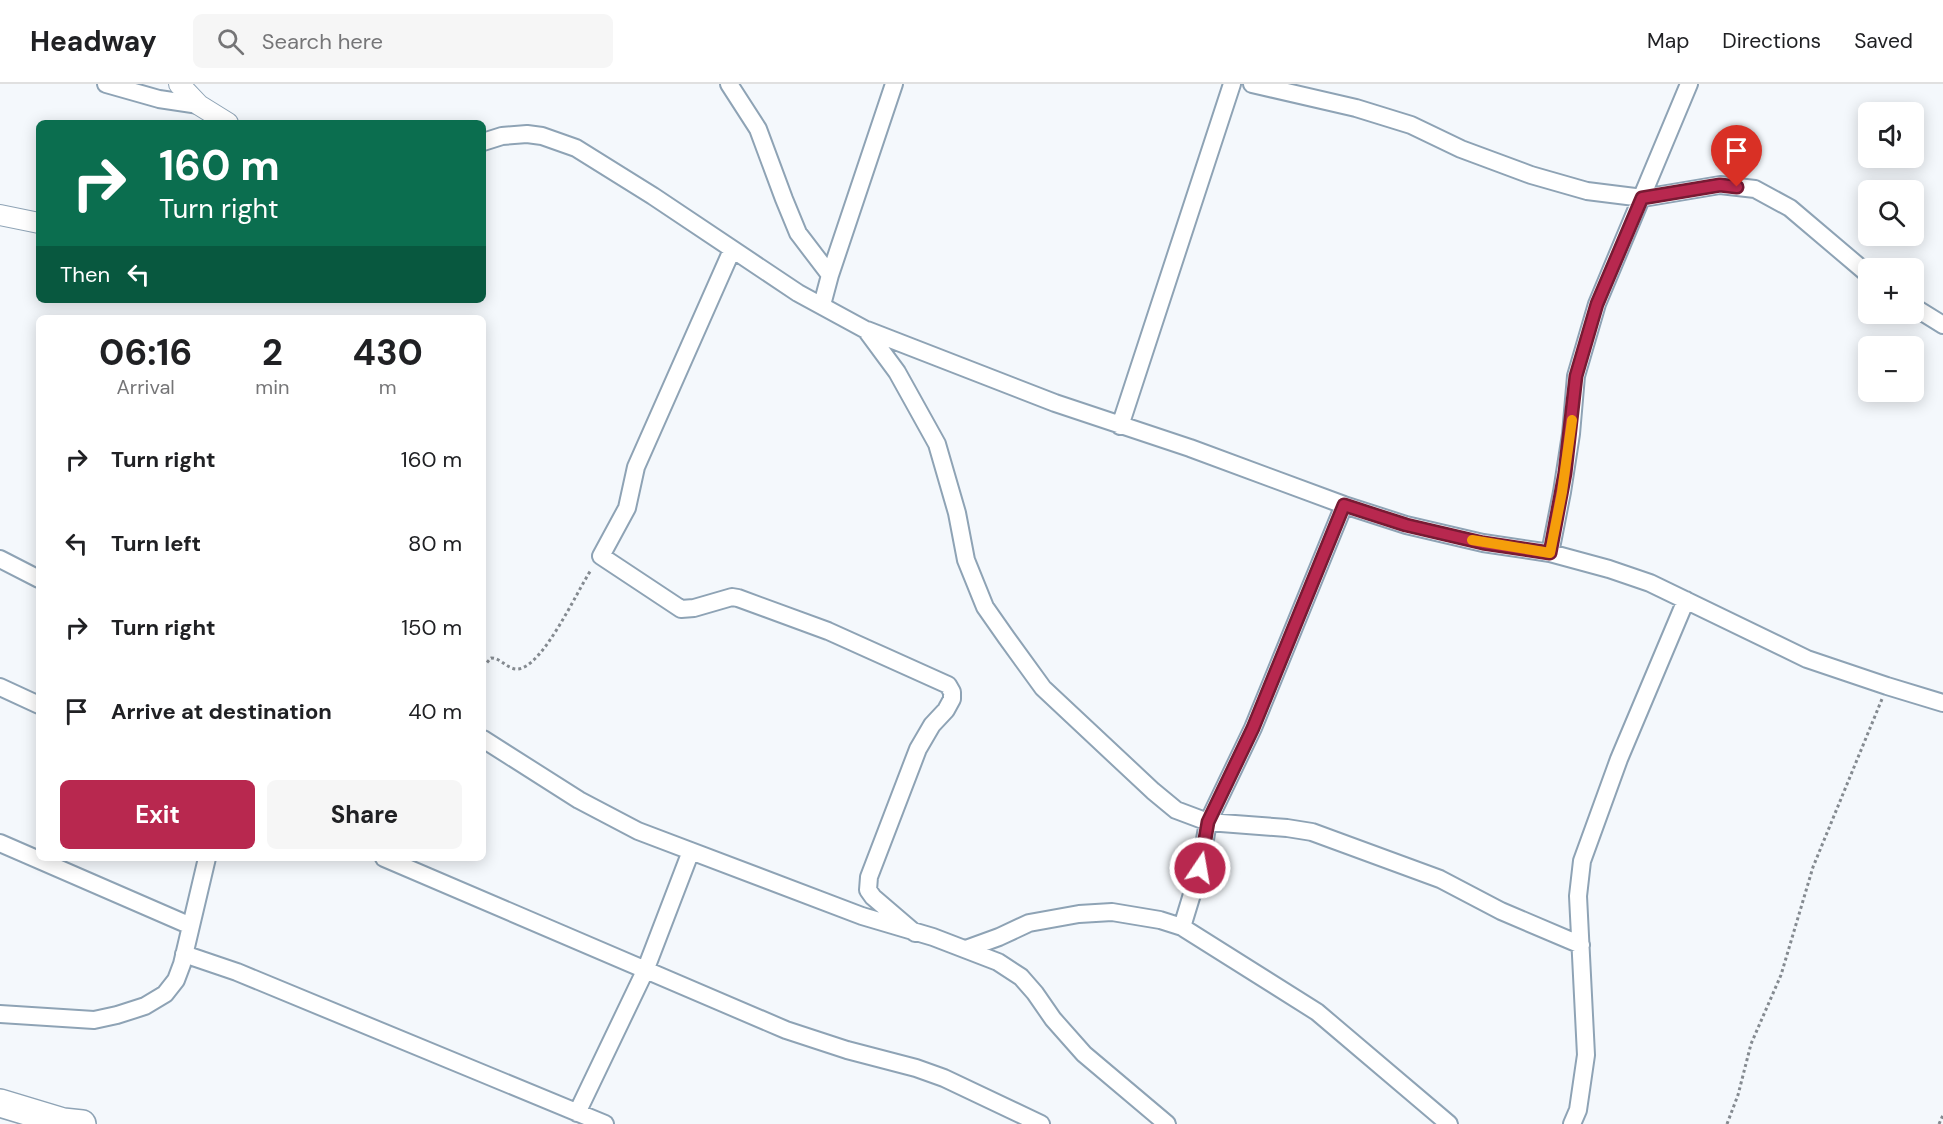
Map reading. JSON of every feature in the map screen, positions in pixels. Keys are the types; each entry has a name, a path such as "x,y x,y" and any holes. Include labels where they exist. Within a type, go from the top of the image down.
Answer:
{"highway":[{"path":"0,1103 63,1122 82,1124"}],"street":[{"path":"106,84 159,99 199,105"},
{"path":"179,84 199,105 223,120"},
{"path":"729,84 759,129 798,233 830,275"},
{"path":"822,305 894,84"},
{"path":"1120,426 1232,84"},
{"path":"1252,84 1356,108 1411,125 1461,149 1531,175 1587,191 1642,198 1720,185 1755,189 1790,208 1858,266"},
{"path":"1550,553 1566,469 1576,376 1597,304 1689,84"},
{"path":"486,141 502,136 527,134 576,148 653,196 798,293 866,330 1055,403 1190,448 1344,505 1406,525 1483,543 1550,553 1609,569 1650,583 1807,659 1943,703"},
{"path":"0,215 36,222"},
{"path":"732,250 636,466 627,508 601,556 681,609 738,597 828,631 948,685 952,692 952,699 946,710 932,724 918,749 869,877 868,890 873,897 915,933"},
{"path":"1924,313 1943,325"},
{"path":"866,330 897,372 937,444 957,513 966,560 986,607 1043,688 1153,791 1176,810 1208,822 1312,832 1440,879 1501,911 1581,945"},
{"path":"1182,927 1200,868 1208,822 1253,728 1344,505"},
{"path":"0,559 36,577"},
{"path":"1572,1124 1578,1110 1586,1055 1578,897 1582,861 1619,759 1686,600"},
{"path":"0,687 36,704"},
{"path":"486,741 579,800 638,831 862,916 966,949 998,962 1021,977 1053,1019 1084,1054 1167,1124"},
{"path":"0,843 36,859"},
{"path":"577,1113 645,970 691,851"},
{"path":"41,861 191,926"},
{"path":"0,1014 94,1020 145,1006 165,994 176,980 206,861"},
{"path":"391,861 786,1030 944,1078 1041,1124"},
{"path":"966,949 1029,923 1079,914 1112,912 1160,920 1182,927 1317,1012 1449,1124"},
{"path":"184,954 237,972 604,1124"}],"path":[{"path":"486,664 491,658 496,658 518,669 532,663 552,637 601,556"},
{"path":"1727,1124 1738,1095 1751,1044 1781,975 1813,867 1887,686"},
{"path":"1939,1124 1943,1115"}],"slow traffic":[{"path":"1472,540 1550,553 1562,492 1572,420"}],"route":[{"path":"1200,868 1208,822 1253,728 1344,505 1406,525 1483,543 1550,553 1571,434 1576,376 1597,304 1642,198 1720,185 1737,187"}]}
